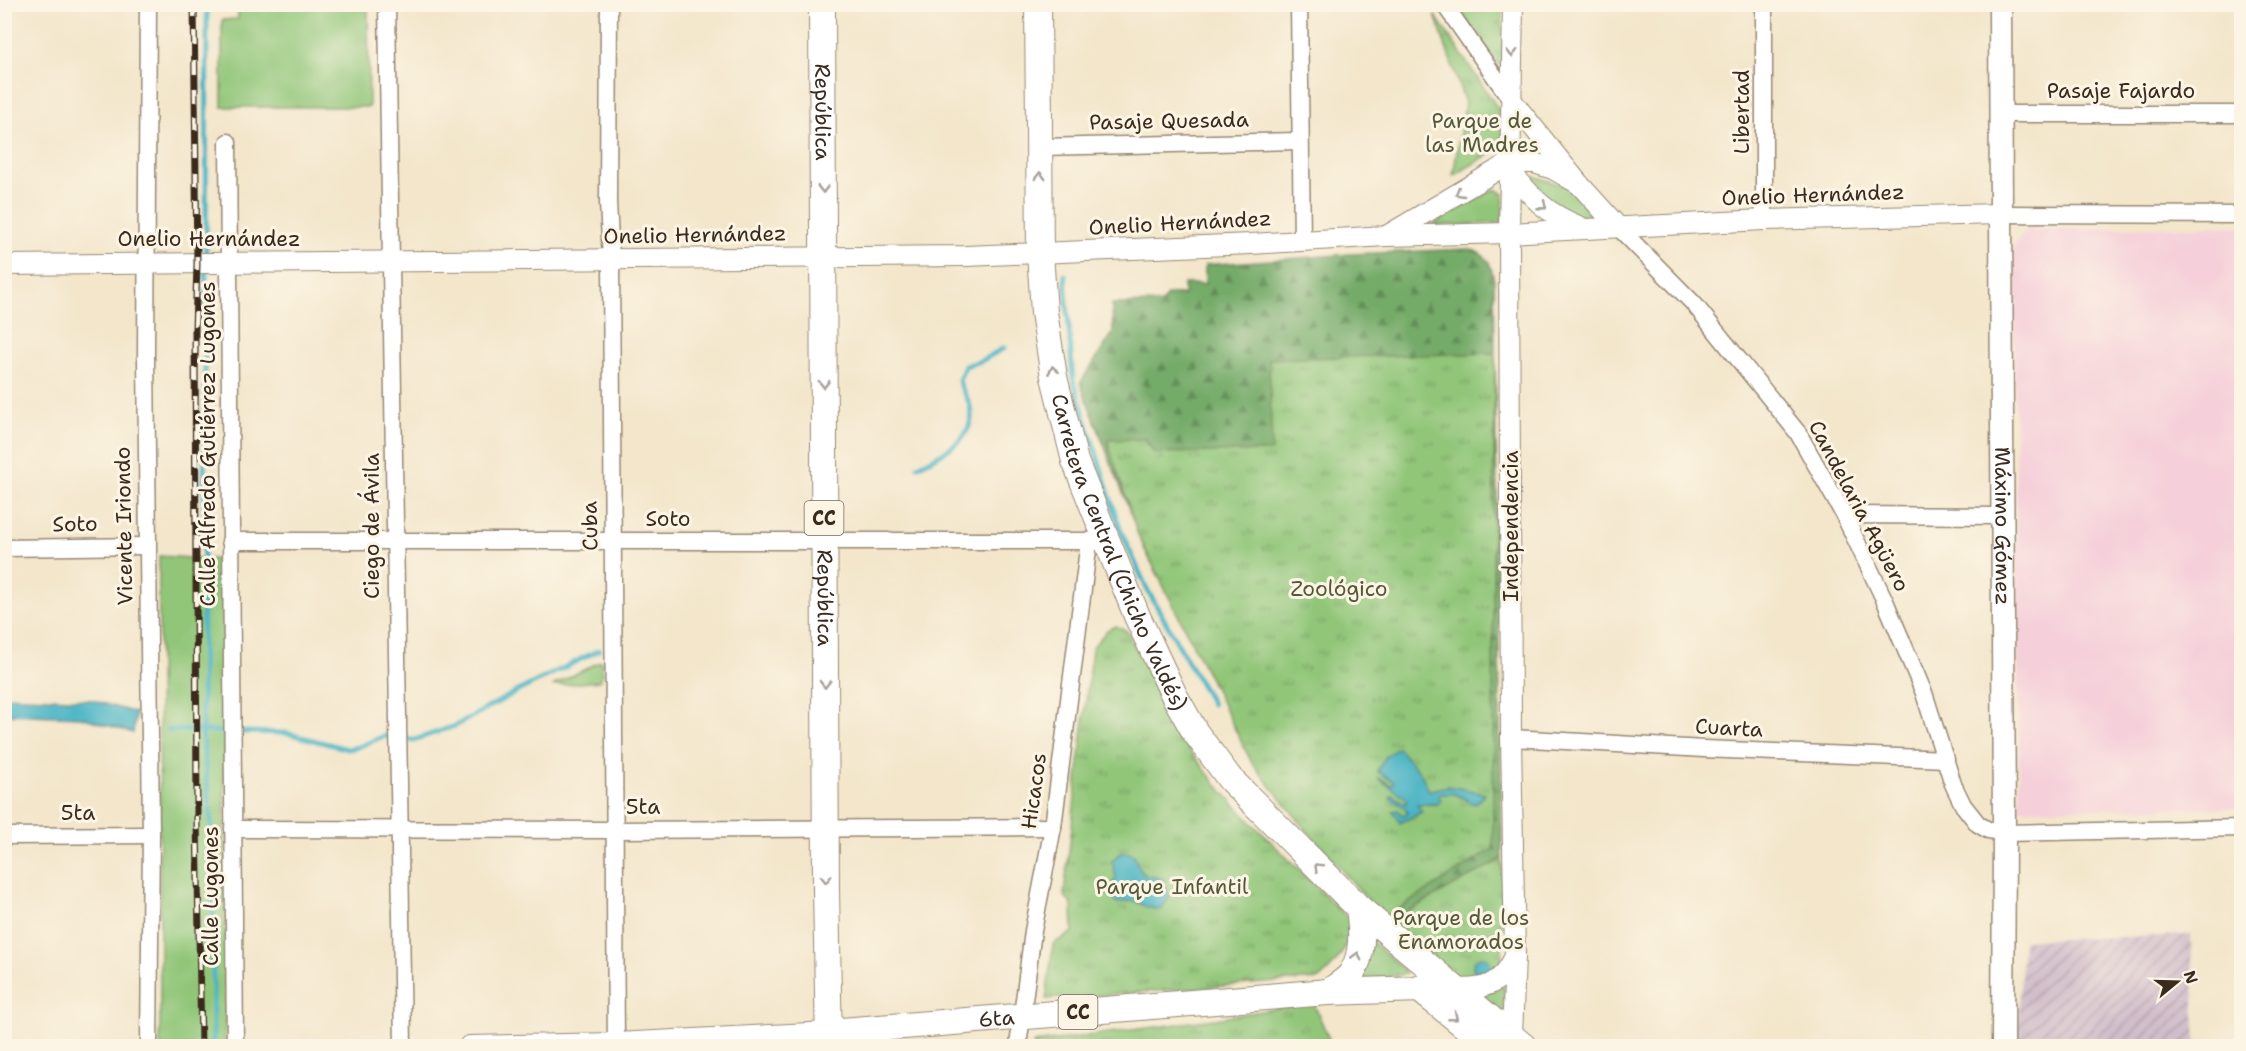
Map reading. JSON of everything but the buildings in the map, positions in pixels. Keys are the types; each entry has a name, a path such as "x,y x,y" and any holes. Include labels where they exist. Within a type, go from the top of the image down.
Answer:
{"main road":[{"name":"República","path":"822,4 825,829 829,1039"},
{"name":"Carretera Central (Chicho Valdés)","path":"1038,4 1040,253 1044,312 1054,377 1097,541 1137,616 1174,695 1195,732 1230,779 1359,909 1452,988 1508,1044"},
{"name":"Máximo Gómez","path":"2000,4 2003,1047"},
{"path":"1328,992 1350,975 1357,960 1363,933 1359,909"},
{"path":"1418,988 1508,1044"},
{"name":"6ta","path":"829,1039 1022,1016 1328,992 1452,988"}],"street":[{"name":"Vicente Iriondo","path":"148,4 146,546 152,835 149,1047"},
{"name":"Ciego de Ávila","path":"387,4 403,1047"},
{"name":"Cuba","path":"609,4 608,202 611,260 616,1045"},
{"path":"1299,4 1302,241"},
{"path":"1444,4 1512,101 1579,184 1618,227"},
{"name":"Independencia","path":"1508,1044 1515,956 1511,738 1509,234 1513,4"},
{"name":"Libertad","path":"1764,4 1764,220"},
{"name":"Pasaje Fajardo","path":"2000,114 2241,114"},
{"name":"Pasaje Quesada","path":"1040,147 1300,141"},
{"name":"Calle Alfredo Gutiérrez Lugones","path":"228,142 216,264 230,541 232,745"},
{"path":"1579,184 1552,169 1534,163 1509,167 1537,202 1558,218 1586,229"},
{"name":"Onelio Hernández","path":"1386,236 1509,167"},
{"name":"Onelio Hernández","path":"4,265 611,260 1040,253 1386,236 1509,234 1764,220 2000,214 2241,214"},
{"name":"Candelaria Agüero","path":"1618,227 1694,304 1798,433 1844,515 1885,601 1920,683 1953,784 1978,824 1988,830 2004,833"},
{"path":"1844,515 2002,516"},
{"name":"Soto","path":"230,541 1097,541"},
{"name":"Hicacos","path":"1018,1047 1033,931 1053,826 1097,541"},
{"name":"Soto","path":"4,548 146,546"},
{"name":"Cuarta","path":"1511,738 1704,750 1946,759"},
{"name":"Calle Lugones","path":"232,745 235,1047"},
{"name":"5ta","path":"233,829 615,830 1053,826"},
{"path":"2004,833 2241,828"},
{"name":"5ta","path":"4,836 152,835"},
{"path":"1452,988 1471,990 1492,984 1508,971 1515,956"},
{"name":"6ta","path":"469,1047 829,1039"}],"shaded area":[{"path":"2241,226 2241,808 2020,809 2013,246 2026,230"},
{"path":"2191,935 2196,1046 2017,1046 2023,940"}],"green space":[{"path":"238,5 368,5 369,107 222,107 222,20 238,19"},
{"name":"Parque de las Madres","path":"1455,5 1502,5 1503,70"},
{"name":"Parque de las Madres","path":"1435,15 1503,116 1503,146 1453,176 1465,103"},
{"path":"1534,176 1576,190 1602,217 1569,213 1555,206 1531,184"},
{"path":"1495,189 1504,194 1502,223 1430,226"},
{"name":"Zoológico","path":"1469,249 1488,260 1494,281 1502,859 1389,922 1254,759 1145,550 1080,383 1113,333 1112,304 1162,303 1167,295 1184,295 1184,284 1205,284 1205,265 1351,254"},
{"name":"Zoológico","path":"1495,353 1493,849 1384,918 1303,826 1252,763 1138,535 1107,440 1145,439 1154,453 1272,451 1269,359"},
{"path":"159,556 224,560 225,1046 160,1046"},
{"name":"Parque Infantil","path":"1116,626 1127,631 1180,738 1216,784 1349,919 1348,937 1342,953 1319,979 1046,999 1053,944 1073,932 1072,905 1064,895 1092,648 1107,630"},
{"path":"601,661 603,674 599,681 552,686"},
{"name":"Parque de los Enamorados","path":"1502,859 1502,964 1488,980 1455,982 1389,922"},
{"path":"1372,942 1402,968 1406,974 1353,981"},
{"path":"1504,986 1503,1024 1472,996"},
{"path":"1313,1002 1332,1046 1033,1046 1034,1043 1215,1019"}],"water":[{"path":"5,696 92,700 136,713 133,733 81,717 5,714"},
{"path":"1398,748 1421,774 1429,791 1450,787 1485,794 1475,804 1455,794 1438,794 1441,800 1438,804 1417,804 1422,812 1400,823 1393,811 1398,810 1402,815 1408,813 1405,808 1390,798 1392,795 1406,804 1407,799 1378,778 1392,785 1394,782 1377,771 1386,756"},
{"path":"1124,852 1134,855 1140,870 1146,876 1164,881 1169,897 1162,907 1154,909 1131,901 1117,903 1112,897 1110,888 1116,878 1112,861"},
{"path":"1478,957 1486,957 1491,962 1489,973 1478,975 1473,970 1473,962"}],"waterway":[{"path":"206,258 207,4"},
{"path":"206,267 202,732 211,820 213,875 213,1046"},
{"path":"1065,275 1073,379 1120,529 1147,589 1212,704"},
{"path":"918,466 956,444 968,428 971,418 970,406 959,380 965,366 981,361 1004,348"},
{"path":"168,730 286,733 348,749 384,736 414,740 455,726 599,650"}],"railway":[{"path":"194,4 197,264 195,330 197,820 201,1046"}]}
